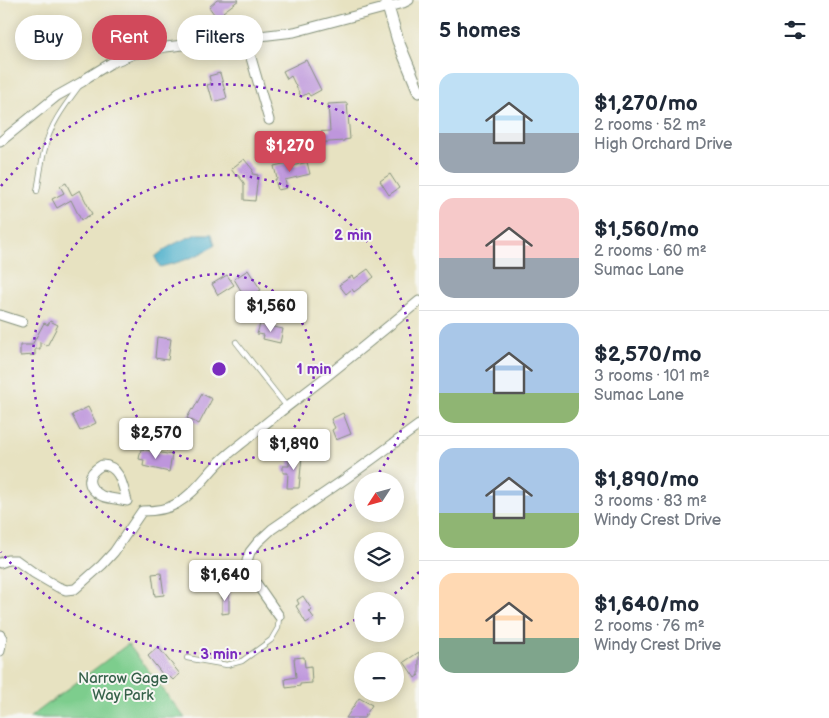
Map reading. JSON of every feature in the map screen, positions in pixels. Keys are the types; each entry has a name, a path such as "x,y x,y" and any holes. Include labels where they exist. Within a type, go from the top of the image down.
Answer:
{"main road":[{"path":"387,4 398,41 419,92"}],"street":[{"path":"263,36 294,32 387,4 403,3 408,0"},
{"path":"0,142 57,96 111,63 134,54 177,46"},
{"path":"251,60 269,120"},
{"path":"127,501 118,474 113,469 108,465 92,472 89,480 91,485 95,491 106,497 127,501 142,511 155,511 174,505 183,500 201,484 223,459 419,301"},
{"path":"0,315 22,322"},
{"path":"278,616 254,580 247,561 250,552 272,529 346,479 419,425"},
{"path":"0,563 16,560 58,587 66,590 75,588 114,552 142,511"},
{"path":"0,635 2,638 0,651"}],"lane":[{"path":"37,191 45,146 52,128 63,108 82,82"},
{"path":"236,342 287,407"},
{"path":"187,658 227,665 242,662 270,640 278,628 278,616"}],"green space":[{"name":"Narrow Gage Way Park","path":"128,644 185,718 29,718"}],"water":[{"path":"197,234 212,234 215,245 195,256 160,267 155,257 170,246"}],"building":[{"path":"217,0 239,0 223,12 225,15 215,15 209,7"},
{"path":"306,60 321,90 310,96 308,93 301,97 291,76 287,79 283,71"},
{"path":"220,73 227,98 213,102 207,85 211,84 209,76"},
{"path":"347,103 350,139 314,143 313,132 330,131 328,104"},
{"path":"244,159 253,170 252,174 258,175 255,201 244,200 244,183 231,169"},
{"path":"292,162 293,166 307,162 310,174 285,180 287,188 278,190 274,166"},
{"path":"390,174 399,188 389,195 380,181"},
{"path":"66,183 72,195 80,190 92,214 81,220 71,200 57,208 52,199 64,193 60,186"},
{"path":"368,269 374,277 354,292 352,289 346,294 339,285 352,276 354,279"},
{"path":"248,270 261,290 246,299 234,279"},
{"path":"227,275 234,285 218,295 212,284"},
{"path":"50,321 58,325 47,346 40,342 40,349 35,349 35,355 20,356 20,345 32,345 44,323 48,325"},
{"path":"260,324 283,329 280,343 263,339 264,335 257,334"},
{"path":"157,337 171,339 168,360 155,358"},
{"path":"202,394 212,399 199,424 187,418"},
{"path":"88,407 96,423 80,431 72,415"},
{"path":"343,413 351,434 336,440 332,430 335,428 331,419"},
{"path":"141,449 172,455 169,472 143,466 144,460 139,459"},
{"path":"289,455 302,456 299,488 287,488 288,473 283,473 283,466 289,466"},
{"path":"161,573 164,595 155,596 152,574"},
{"path":"222,591 229,591 229,613 222,614"},
{"path":"303,596 312,610 309,611 314,618 306,623 296,606 299,604 297,600"},
{"path":"158,647 180,674 173,680 170,677 167,680 148,656"},
{"path":"419,652 419,675 415,678 404,662"},
{"path":"304,657 305,667 311,666 312,683 286,688 285,679 296,677 294,658"},
{"path":"356,702 366,702 372,705 364,718 346,718"}]}
